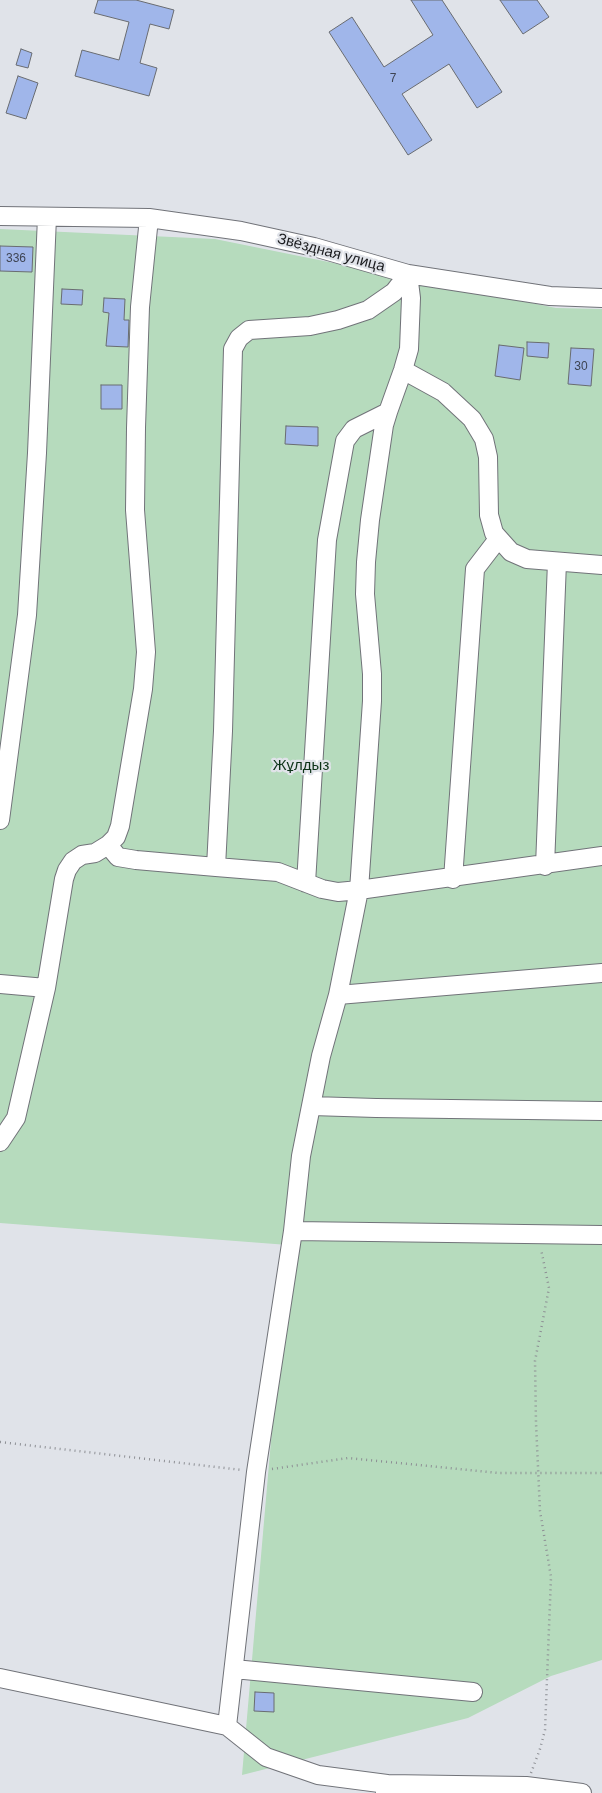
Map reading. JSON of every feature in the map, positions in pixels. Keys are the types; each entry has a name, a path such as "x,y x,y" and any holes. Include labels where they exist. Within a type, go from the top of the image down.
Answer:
{"street":[{"name":"Звёздная улица","path":"0,216 149,218 241,231 314,247 408,274 550,296 602,298"},
{"path":"0,820 27,615 37,453 47,216"},
{"path":"0,1142 16,1118 46,988 67,870 73,861 82,855 95,853 108,846 116,838 120,826 141,698 146,652 135,510 136,437 140,307 149,218"},
{"path":"226,1726 256,1472 293,1231 300,1156 321,1056 338,995 359,890 372,700 372,674 365,594 366,562 384,425 409,349 411,298 408,274"},
{"path":"216,867 223,731 233,349 239,338 249,330 310,326 338,320 368,310 394,292 408,274"},
{"path":"403,370 443,392 472,419 484,439 488,457 489,515 494,533 511,552 527,559 602,565"},
{"path":"306,883 325,557 344,441 354,429 388,412"},
{"path":"453,878 475,569 498,539"},
{"path":"544,866 557,562"},
{"path":"108,846 118,857 278,872 291,875 306,883 338,892 544,866 602,856"},
{"path":"338,995 602,973"},
{"path":"0,984 46,988"},
{"path":"312,1106 602,1111"},
{"path":"293,1231 602,1235"},
{"path":"234,1669 474,1692"},
{"path":"0,1678 226,1726 266,1757 318,1776 386,1789 526,1786 582,1793"}],"path":[{"path":"526,1786 545,1730 551,1577 540,1511 538,1473 535,1361 549,1288 538,1233"},
{"path":"0,1442 256,1472 348,1458 499,1473 602,1473"}],"green space":[{"name":"Жұлдыз","path":"0,229 215,239 556,308 602,309 602,1660 551,1676 468,1718 242,1775 288,1245 0,1223"}],"building":[{"path":"98,0 136,0 174,10 169,29 150,24 140,63 157,68 149,96 75,76 82,50 119,60 129,22 94,13"},
{"path":"411,0 442,0 502,92 477,108 449,64 402,94 432,140 408,155 329,32 352,17 384,67 433,35"},
{"path":"500,0 537,0 549,17 523,34"},
{"path":"21,49 32,53 28,68 16,65"},
{"path":"18,76 38,83 26,119 6,113"},
{"path":"0,246 33,247 32,272 0,271"},
{"path":"62,289 83,290 82,305 61,304"},
{"path":"104,298 125,299 124,320 129,320 128,347 106,346 109,313 103,312"},
{"path":"527,342 549,343 548,358 527,356"},
{"path":"499,345 524,348 520,380 495,376"},
{"path":"571,348 594,349 591,386 568,384"},
{"path":"101,385 122,385 122,409 101,409"},
{"path":"286,426 318,427 318,446 285,444"},
{"path":"255,1692 274,1693 274,1712 254,1711"}]}
